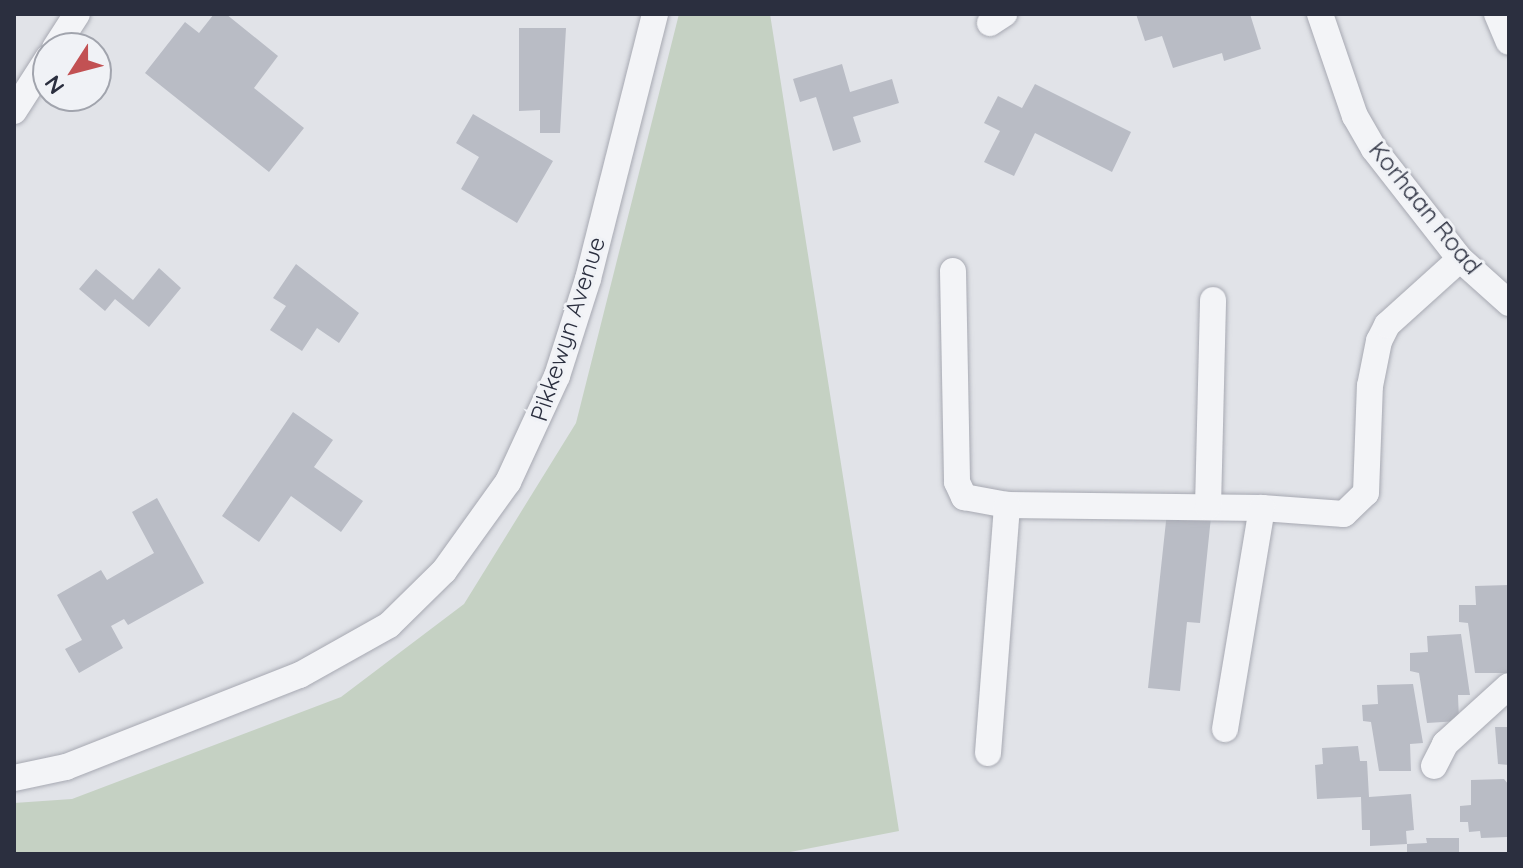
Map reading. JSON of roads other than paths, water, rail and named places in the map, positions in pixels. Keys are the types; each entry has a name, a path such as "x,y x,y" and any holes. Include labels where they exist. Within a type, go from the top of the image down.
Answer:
{"street":[{"path":"65,32 77,14"},
{"name":"Pikkewyn Avenue","path":"14,778 66,767 300,675 389,625 444,571 508,482 557,376 588,279 655,14"},
{"name":"Korhaan Road","path":"1320,14 1355,116 1374,149 1460,259 1509,303"},
{"path":"1497,14 1509,42"},
{"path":"14,111 32,83"},
{"path":"953,271 957,482 970,501 1007,505 1262,508 1344,514 1361,502 1379,341 1387,325 1460,259"},
{"path":"1208,507 1213,300"},
{"path":"988,753 1007,505"},
{"path":"1225,729 1262,508"},
{"path":"1434,766 1445,744 1509,686"}]}
